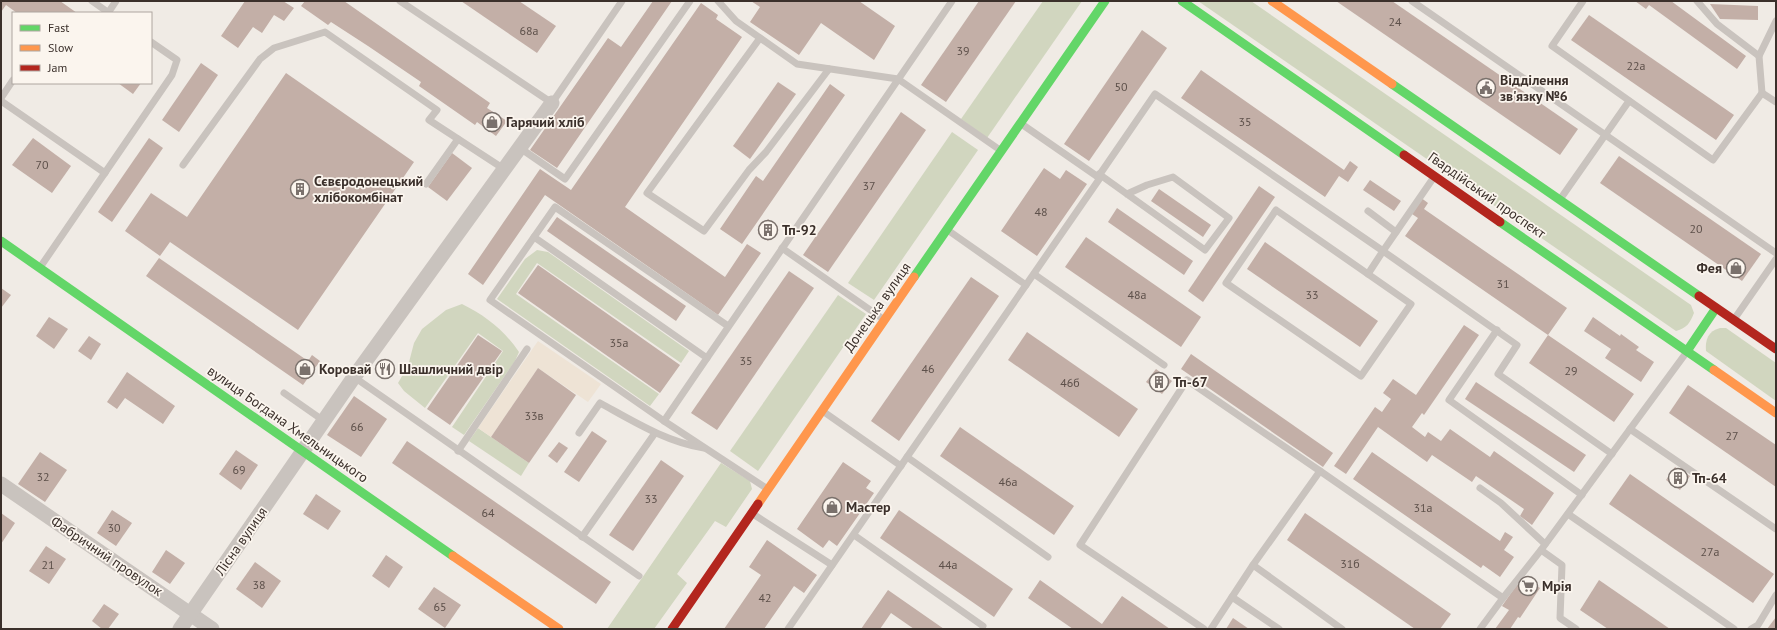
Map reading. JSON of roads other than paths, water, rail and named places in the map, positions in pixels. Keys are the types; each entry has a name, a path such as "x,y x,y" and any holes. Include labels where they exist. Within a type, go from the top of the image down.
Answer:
{"main road":[{"name":"Донецька вулиця","path":"672,629 1105,1"},
{"name":"Гвардійський проспект","path":"1182,1 1776,413"},
{"path":"1272,1 1776,349"},
{"name":"вулиця Богдана Хмельницького","path":"1,241 302,452 559,629"},
{"path":"1687,351 1716,308"}],"street":[{"name":"Лісна вулиця","path":"180,629 354,377 552,103"},
{"name":"Фабричний провулок","path":"1,484 212,629"}],"lane":[{"path":"92,1 108,12"},
{"path":"110,12 116,1"},
{"path":"400,1 552,103 622,1"},
{"path":"520,148 565,178 690,1"},
{"path":"718,1 736,21 798,64 898,79 1002,151"},
{"path":"664,421 952,1"},
{"path":"1412,1 1776,253"},
{"path":"1583,1 1552,46 1713,160 1762,93 1759,56 1776,21"},
{"path":"1697,1 1717,24 1759,56"},
{"path":"183,164 260,59 274,48 325,32 437,110 429,120 504,169"},
{"path":"760,38 647,193 704,231 749,170 766,152 829,69"},
{"path":"39,268 172,75 177,60 152,43"},
{"path":"1,98 12,82"},
{"path":"1762,93 1776,102"},
{"path":"788,629 1100,178 1098,176 1155,94 1518,345 1498,374 1612,454"},
{"path":"1,101 105,173"},
{"path":"1560,200 1629,101"},
{"path":"1021,123 1127,194 1205,250 1229,218 1173,177 1147,185 1127,194"},
{"path":"426,184 458,139"},
{"path":"1368,274 1435,176"},
{"path":"728,326 554,207 490,300 664,421 768,490"},
{"path":"1276,210 1368,274 1411,304 1361,376 1226,283 1276,210"},
{"path":"1368,211 1396,232"},
{"path":"947,230 1026,285"},
{"path":"534,237 707,358"},
{"path":"782,248 885,321"},
{"path":"1734,320 1776,259"},
{"path":"1034,274 1164,365"},
{"path":"1497,330 1449,400 1582,495"},
{"path":"458,451 527,349"},
{"path":"1480,629 1502,598 1568,514 1687,351"},
{"path":"354,377 582,538 639,576"},
{"path":"1204,629 1080,545 1187,380 1502,598"},
{"path":"284,393 324,421"},
{"path":"579,433 600,403 655,433 694,447 706,449"},
{"path":"822,411 901,466"},
{"path":"1630,429 1776,529"},
{"path":"582,538 655,433"},
{"path":"907,457 1048,557"},
{"path":"1211,629 1320,471"},
{"path":"1480,488 1501,503 1562,565 1560,618 1576,629"},
{"path":"752,513 832,565"},
{"path":"1568,514 1734,629"},
{"path":"854,535 983,626"},
{"path":"1254,565 1342,629"},
{"path":"1750,629 1758,625 1776,595"},
{"path":"1232,597 1278,629"}],"place":[{"name":"Відділення зв'язку №6","path":"1486,88"},
{"name":"Гарячий хліб","path":"492,122"},
{"name":"Сєвєродонецький хлібокомбінат","path":"300,189"},
{"name":"Тп-92","path":"768,230"},
{"name":"Фея","path":"1736,268"},
{"name":"Коровай","path":"305,369"},
{"name":"Шашличний двір","path":"385,369"},
{"name":"Тп-67","path":"1159,382"},
{"name":"Тп-64","path":"1678,478"},
{"name":"Мастер","path":"832,507"},
{"name":"Мрія","path":"1528,586"}]}
